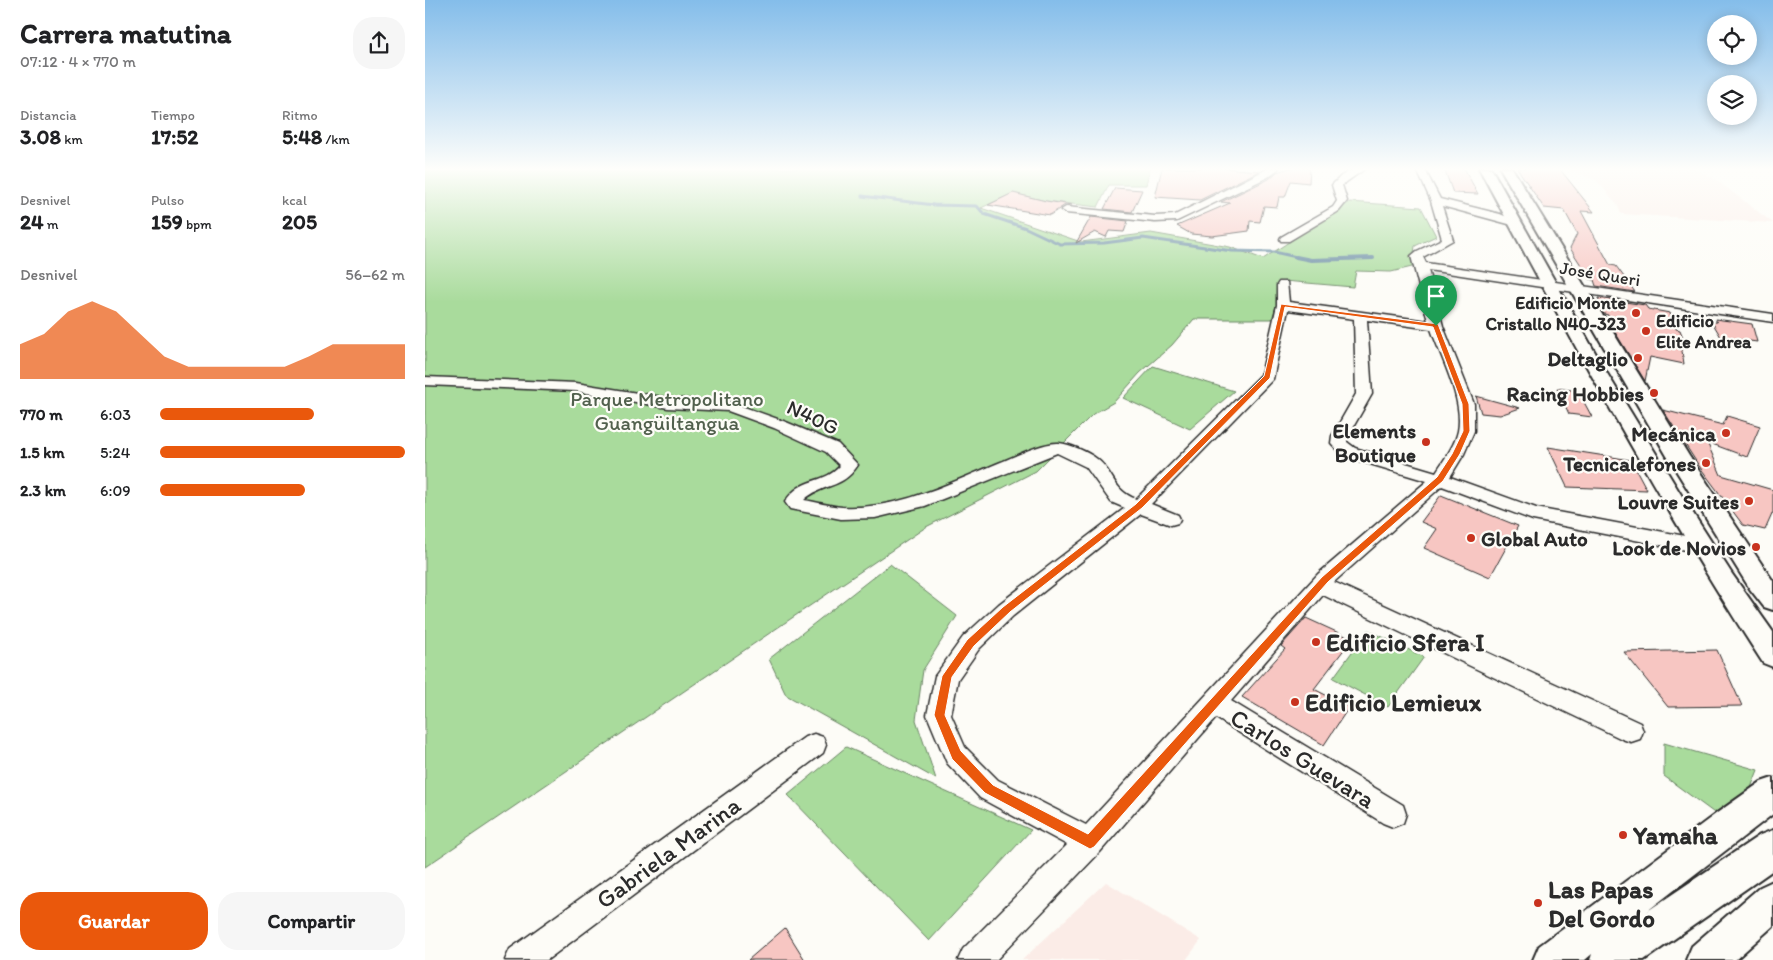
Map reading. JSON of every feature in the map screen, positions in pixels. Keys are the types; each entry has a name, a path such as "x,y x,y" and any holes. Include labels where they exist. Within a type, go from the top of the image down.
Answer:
{"main road":[{"path":"1511,213 1596,370 1701,546 1766,645 1773,665"},
{"path":"1532,213 1678,456 1759,582 1773,600"},
{"path":"1596,370 1599,367 1609,365 1627,372"},
{"path":"1553,960 1729,825 1773,794"},
{"path":"1610,960 1773,848"},
{"path":"1706,960 1773,900"}],"street":[{"path":"1094,213 1155,219 1177,218 1188,213"},
{"path":"1285,239 1330,213"},
{"path":"974,960 1090,842 1325,580 1440,479 1456,454 1466,431 1465,404 1436,326 1417,256 1448,240 1439,213"},
{"path":"1481,213 1499,216 1516,223"},
{"name":"José Queri","path":"1421,266 1773,318"},
{"path":"1090,842 989,789 957,755 939,715 947,676 971,643 1006,610 1139,506 1268,376 1283,295 1360,316 1436,326"},
{"path":"1360,316 1364,394 1340,436 1339,443 1349,452 1440,479 1533,514 1701,546"},
{"name":"N40G","path":"425,381 576,387 668,403 730,408 779,425 832,448 849,465 845,472 800,494 794,502 797,505 841,513 875,512 919,502 1058,448 1082,457 1091,463 1117,498 1126,503 1139,506"},
{"path":"1139,506 1171,519"},
{"path":"1321,585 1631,731"},
{"name":"Carlos Guevara","path":"1213,703 1393,814"},
{"name":"Gabriela Marina","path":"521,960 815,744"}],"shaded area":[{"path":"1760,213 1773,223 1621,214"},
{"path":"1106,882 1201,940 1186,960 1022,960"}],"green space":[{"name":"Parque Metropolitano Guangüiltangua","path":"425,213 995,213 1081,242 1151,233 1230,247 1263,259 1334,213 1424,213 1436,236 1415,246 1412,267 1391,272 1356,271 1353,287 1284,281 1272,319 1194,319 1172,345 1140,373 1114,402 1093,414 1036,471 926,527 425,867"},
{"path":"1153,366 1234,391 1190,429 1123,398"},
{"path":"890,564 957,616 923,670 916,720 936,779 786,695 769,659"},
{"path":"1368,630 1424,657 1388,707 1333,678"},
{"path":"1664,743 1758,770 1750,790 1717,815 1664,776"},
{"path":"846,747 1031,830 929,941 788,795"}],"building":[{"path":"1036,213 1053,213 1050,215"},
{"path":"1207,213 1262,213 1260,222 1250,221 1249,231 1212,236 1191,234 1177,226"},
{"path":"1566,213 1582,213 1610,265 1616,266 1635,292 1596,286 1594,280 1590,279 1570,248 1577,234"},
{"path":"1091,217 1128,221 1124,232 1109,231 1106,237 1095,232 1076,243"},
{"path":"1598,298 1645,305 1648,309 1670,313 1676,329 1680,330 1686,345 1681,344 1684,364 1650,357 1645,381 1610,324 1608,315 1604,314 1600,308"},
{"path":"1715,319 1752,324 1757,342 1721,337 1712,322 1717,322"},
{"path":"1557,388 1578,391 1592,417 1569,414"},
{"path":"1476,396 1520,408 1500,415 1481,413"},
{"path":"1663,410 1723,425 1727,416 1760,426 1747,457 1707,442 1721,475 1773,490 1773,512 1765,530 1743,525 1699,466"},
{"path":"1548,447 1631,460 1647,490 1567,487"},
{"name":"Global Auto","path":"1441,495 1518,526 1490,577 1424,548 1437,529 1421,522"},
{"path":"1306,618 1352,639 1314,689 1349,707 1324,745 1242,697 1285,649 1281,646"},
{"path":"1717,650 1742,706 1668,707 1624,652"},
{"path":"785,928 805,960 748,960"}],"waterway":[{"path":"983,213 1026,228 1060,244 1104,243 1143,238 1232,251 1274,252 1301,258"},
{"path":"1296,257 1301,258"},
{"path":"1301,258 1311,260 1373,258"}],"place":[{"name":"Edificio Monte Cristallo N40-323","path":"1636,313"},
{"name":"Edificio Elite Andrea","path":"1646,331"},
{"name":"Deltaglio","path":"1638,358"},
{"name":"Racing Hobbies","path":"1654,393"},
{"name":"Mecánica","path":"1726,433"},
{"name":"Elements Boutique","path":"1426,442"},
{"name":"Tecnicalefones","path":"1706,463"},
{"name":"Louvre Suites","path":"1749,501"},
{"name":"Global Auto","path":"1471,538"},
{"name":"Look de Novios","path":"1756,547"},
{"name":"Edificio Sfera I","path":"1316,642"},
{"name":"Edificio Lemieux","path":"1295,702"},
{"name":"Yamaha","path":"1623,835"},
{"name":"Las Papas Del Gordo","path":"1538,903"}],"route":[{"path":"1283,305 1436,326 1465,404 1466,431 1456,454 1440,479 1325,580 1090,842 989,789 957,755 939,715 947,676 971,643 1006,610 1139,506 1268,376 1283,305"}]}
